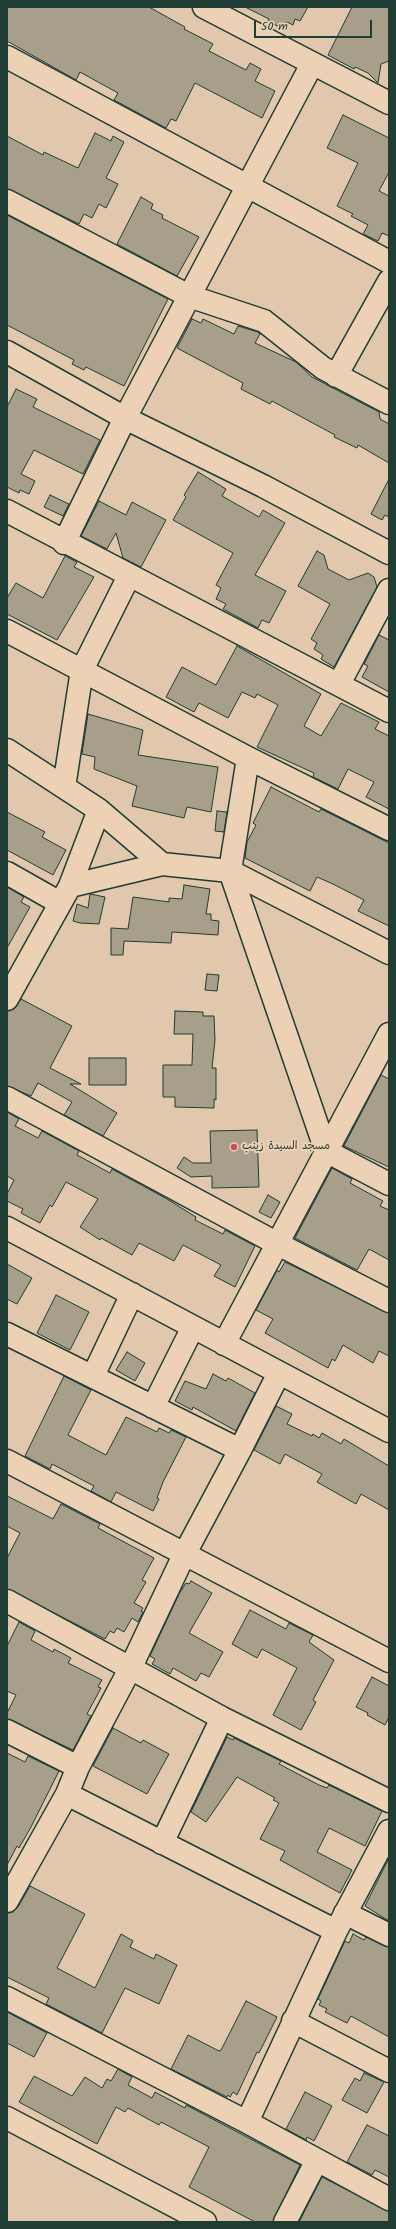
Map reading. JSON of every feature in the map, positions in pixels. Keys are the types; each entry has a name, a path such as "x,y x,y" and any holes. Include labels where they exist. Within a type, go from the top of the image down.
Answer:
{"street":[{"path":"212,9 312,64 389,103"},
{"path":"7,57 389,262"},
{"path":"64,543 125,418 249,186 312,64"},
{"path":"7,202 189,296 264,321 323,368 389,403"},
{"path":"336,376 389,281"},
{"path":"7,352 125,418 263,486 389,553"},
{"path":"7,511 64,543 389,711"},
{"path":"64,787 82,670 129,576"},
{"path":"339,684 389,590"},
{"path":"7,631 248,758 389,829"},
{"path":"7,750 100,810 162,864"},
{"path":"248,758 230,871 326,1151 389,1184"},
{"path":"9,992 65,895 100,810"},
{"path":"7,873 65,895 162,864 230,871 389,953"},
{"path":"224,1344 276,1243 326,1151 384,1056 389,1034"},
{"path":"7,1098 276,1243 389,1301"},
{"path":"7,1228 389,1431"},
{"path":"93,1376 132,1294"},
{"path":"153,1407 193,1327"},
{"path":"7,1334 240,1450"},
{"path":"7,1901 14,1874 67,1794 78,1767 130,1669 184,1555 279,1373"},
{"path":"7,1461 389,1661"},
{"path":"7,1601 222,1718 389,1801"},
{"path":"162,1843 222,1718"},
{"path":"7,1731 78,1767"},
{"path":"67,1794 162,1843 340,1922 389,1935"},
{"path":"247,2122 340,1922 389,1831"},
{"path":"7,1998 247,2122 389,2199"},
{"path":"293,2021 389,2071"},
{"path":"7,2118 205,2222"},
{"path":"285,2222 317,2160"}],"building":[{"path":"7,7 149,7 185,27 184,29 213,44 209,51 246,70 250,63 261,69 255,81 275,91 262,118 195,83 176,121 171,119 166,128 114,100 118,93 80,72 76,80 7,41"},
{"path":"245,7 308,7 300,21 295,19 293,25 287,22 283,29 268,21 269,19"},
{"path":"352,7 389,7 389,61 381,64 378,83 368,73 355,67 354,69 328,55"},
{"path":"343,115 389,138 389,172 379,191 389,196 389,236 382,233 378,241 363,234 368,225 351,216 353,214 337,206 358,163 327,148"},
{"path":"95,133 111,141 113,136 124,142 106,178 118,184 106,208 99,204 92,218 84,214 79,224 7,189 7,136 43,155 44,152 78,168"},
{"path":"141,197 153,204 151,209 163,215 162,218 199,237 177,276 117,244"},
{"path":"7,215 168,299 124,386 86,367 84,370 72,364 74,360 7,325"},
{"path":"192,319 201,323 203,319 234,334 238,326 258,332 260,334 255,343 296,362 312,377 379,412 380,419 389,424 389,463 358,445 357,448 334,437 335,435 272,401 270,404 241,389 243,383 177,348"},
{"path":"16,389 37,399 33,407 100,440 83,474 34,450 21,474 35,481 29,494 20,490 19,493 7,487 7,407"},
{"path":"198,472 226,489 222,496 259,517 263,510 285,523 255,575 286,591 269,623 262,620 258,628 223,609 226,604 216,599 221,588 216,585 233,553 173,520 186,497 184,495"},
{"path":"389,479 389,517 385,515 382,520 371,514"},
{"path":"50,495 69,504 63,516 44,507"},
{"path":"99,501 126,515 132,502 166,520 141,567 123,558 116,533 107,549 81,536"},
{"path":"317,551 324,555 328,569 349,580 368,573 374,577 377,587 334,667 321,659 323,655 314,649 317,643 311,639 330,604 298,586"},
{"path":"65,556 77,562 74,567 94,577 57,640 7,614 7,598 16,583 43,598"},
{"path":"379,635 389,640 389,692 362,677 368,666 364,664"},
{"path":"237,646 321,694 304,726 321,736 341,703 379,722 375,729 389,736 389,809 366,797 374,782 348,769 338,789 313,777 314,773 257,747 278,705 257,694 255,698 242,692 228,718 199,703 194,712 166,697 182,667 216,685"},
{"path":"88,714 143,730 138,755 218,767 211,812 187,807 184,818 132,806 137,786 94,769 95,757 82,754"},
{"path":"271,787 319,812 321,809 389,843 389,926 358,911 364,900 333,884 317,877 310,891 245,858 247,842 256,825 253,823"},
{"path":"217,811 227,812 224,832 215,831"},
{"path":"7,812 45,832 42,837 66,850 53,875 7,850"},
{"path":"184,885 210,889 206,914 211,914 211,920 219,921 218,935 172,932 171,943 124,941 123,955 111,955 111,928 128,929 133,897 169,902 169,898 182,899"},
{"path":"7,887 24,897 21,902 30,907 7,948"},
{"path":"90,894 105,897 99,924 73,921 77,904 88,908"},
{"path":"207,974 219,975 217,991 205,990"},
{"path":"21,999 72,1026 50,1068 81,1084 70,1084 117,1113 103,1136 64,1115 72,1102 38,1083 31,1096 7,1086 7,1011 14,1009"},
{"path":"175,1011 203,1012 203,1016 214,1016 215,1040 212,1068 216,1068 216,1100 214,1099 214,1108 175,1107 175,1097 163,1097 163,1065 192,1065 193,1034 174,1034"},
{"path":"89,1058 126,1058 126,1085 89,1085"},
{"path":"381,1075 389,1079 389,1167 344,1146"},
{"path":"7,1112 19,1119 15,1126 38,1138 42,1131 79,1151 77,1155 110,1173 112,1169 167,1199 196,1217 195,1220 223,1234 225,1230 255,1246 235,1287 214,1276 221,1265 183,1245 174,1261 139,1243 132,1255 101,1238 100,1240 80,1227 98,1199 66,1182 52,1207 50,1205 40,1223 21,1213 23,1209 7,1201 7,1194 14,1180 7,1176"},
{"name":"مسجد السيدة زينب","path":"257,1130 259,1187 212,1188 212,1176 191,1177 177,1168 184,1157 193,1163 211,1163 210,1131"},
{"path":"332,1168 352,1179 350,1183 383,1201 380,1206 389,1210 389,1260 369,1249 357,1270 295,1238"},
{"path":"268,1195 280,1202 271,1218 259,1212"},
{"path":"285,1262 389,1313 389,1356 379,1351 373,1363 343,1345 335,1361 332,1359 328,1368 265,1333 273,1319 256,1310 277,1270 279,1272"},
{"path":"7,1264 32,1278 17,1304 7,1299"},
{"path":"56,1295 89,1312 70,1350 37,1333"},
{"path":"127,1352 145,1363 135,1381 116,1370"},
{"path":"213,1374 226,1381 228,1378 255,1393 236,1431 193,1407 192,1410 175,1401 185,1381 206,1389"},
{"path":"64,1376 91,1390 68,1435 106,1455 126,1417 157,1432 159,1428 169,1433 171,1430 186,1437 163,1482 157,1498 159,1499 153,1511 116,1492 111,1502 91,1491 94,1486 52,1464 50,1469 25,1456"},
{"path":"276,1406 292,1414 287,1424 312,1436 313,1434 319,1438 322,1433 341,1444 344,1439 389,1466 389,1510 361,1494 356,1504 317,1482 322,1474 285,1454 280,1464 254,1450"},
{"path":"7,1496 53,1519 61,1504 100,1524 98,1528 154,1558 142,1580 146,1582 134,1603 143,1608 141,1611 143,1612 138,1622 132,1618 124,1632 117,1628 114,1633 110,1631 105,1639 7,1589 7,1558 20,1533 7,1526"},
{"path":"191,1581 212,1593 189,1633 223,1652 209,1677 201,1673 196,1681 173,1668 170,1674 152,1664 155,1659 150,1656 179,1594 186,1583 189,1584"},
{"path":"250,1610 286,1629 289,1623 313,1635 309,1642 334,1660 313,1700 316,1702 301,1730 273,1715 297,1668 262,1649 257,1658 232,1644"},
{"path":"19,1622 35,1631 31,1640 53,1652 54,1649 71,1658 68,1663 102,1680 98,1687 101,1688 87,1714 91,1716 73,1750 7,1719 7,1713 16,1695 7,1691 7,1646"},
{"path":"372,1677 389,1686 389,1717 385,1725 367,1715 368,1713 356,1707"},
{"path":"113,1728 141,1743 143,1740 169,1754 147,1794 93,1766"},
{"path":"227,1737 233,1740 234,1738 281,1761 279,1764 319,1785 327,1788 329,1785 382,1811 365,1846 329,1828 317,1852 352,1870 340,1893 280,1860 285,1851 260,1839 279,1803 273,1800 275,1798 237,1777 206,1822 191,1812"},
{"path":"7,1753 25,1762 28,1756 59,1771 31,1827 19,1848 17,1846 7,1865"},
{"path":"389,1858 389,1921 365,1906"},
{"path":"30,1886 85,1914 57,1968 95,1988 121,1934 133,1941 130,1947 154,1959 156,1954 177,1965 159,2004 125,1988 102,2033 46,2004 49,1998 7,1977 7,1913 13,1912 18,1907"},
{"path":"353,1934 364,1940 366,1937 389,1947 389,2037 351,2016 347,2023 325,2012 327,2009 319,2005 321,2001 318,1999 345,1941 349,1943"},
{"path":"246,2001 277,2017 259,2053 257,2052 237,2095 233,2092 230,2097 228,2095 227,2097 171,2069 188,2035 219,2051 221,2050"},
{"path":"7,2012 47,2033 34,2057 7,2043"},
{"path":"118,2069 132,2077 128,2085 152,2098 155,2092 185,2108 186,2105 300,2165 273,2222 255,2222 189,2187 209,2147 161,2122 159,2125 128,2108 125,2112 116,2107 97,2144 19,2102 34,2076 72,2096 85,2077 102,2088 107,2079 111,2081"},
{"path":"364,2073 384,2082 367,2113 342,2100 355,2078 360,2081"},
{"path":"305,2092 332,2106 314,2141 307,2137 306,2140 286,2129"},
{"path":"367,2125 389,2136 389,2177 375,2170 372,2175 347,2162"},
{"path":"322,2177 389,2211 389,2222 299,2222"}],"place":[{"name":"مسجد السيدة زينب","path":"234,1147"}]}
